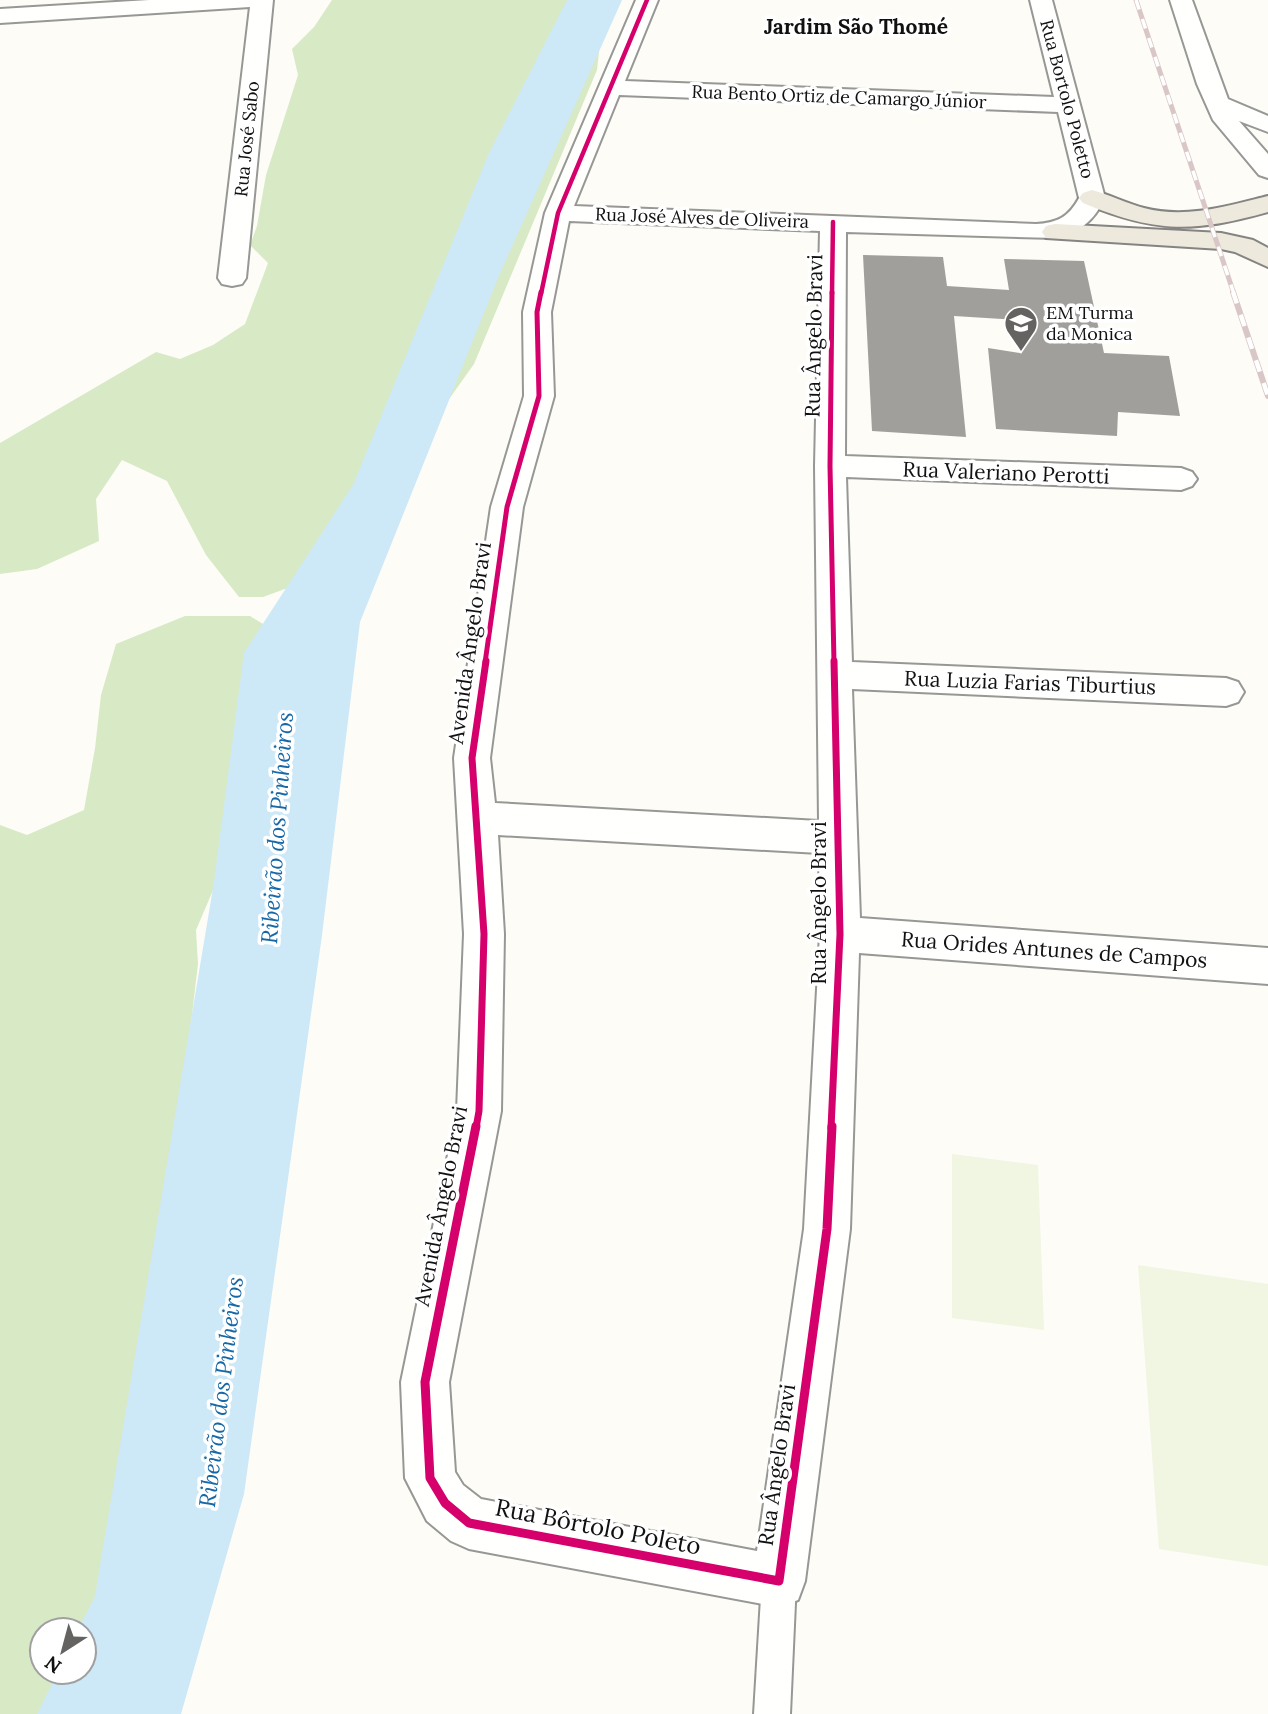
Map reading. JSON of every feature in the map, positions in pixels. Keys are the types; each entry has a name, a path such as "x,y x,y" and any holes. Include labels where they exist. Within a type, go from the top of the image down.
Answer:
{"main road":[{"path":"1092,198 1128,213 1167,222 1220,218 1268,204"},
{"path":"1055,232 1221,241 1244,246 1268,259"}],"street":[{"path":"0,16 254,0"},
{"name":"Rua José Sabo","path":"232,278 262,0"},
{"name":"Avenida Ângelo Bravi","path":"430,1478 425,1382 479,1111 484,934 472,758 507,507 539,396 537,312 558,213 647,0"},
{"name":"Rua Bortolo Poletto","path":"1041,0 1092,198"},
{"path":"1181,0 1209,83 1225,120 1268,170"},
{"name":"Rua Bento Ortiz de Camargo Júnior","path":"611,88 1066,105"},
{"path":"1219,104 1268,125"},
{"path":"1055,232 1072,226 1080,219 1092,198"},
{"name":"Rua José Alves de Oliveira","path":"558,213 1055,232"},
{"name":"Rua Ângelo Bravi","path":"779,1581 827,1230 840,934 830,466 833,222"},
{"name":"Rua Valeriano Perotti","path":"830,466 1181,479"},
{"name":"Rua Luzia Farias Tiburtius","path":"834,675 1226,692"},
{"path":"478,818 837,838"},
{"name":"Rua Orides Antunes de Campos","path":"840,934 1268,966"},
{"name":"Rua Bôrtolo Poleto","path":"430,1478 445,1503 469,1522 779,1581"}],"lane":[{"path":"772,1714 779,1581"}],"green space":[{"path":"332,0 602,0 591,32 599,52 597,70 474,364 417,444 345,567 263,597 239,597 206,555 167,481 122,460 96,499 99,541 37,569 0,574 0,443 156,352 180,359 213,345 245,324 268,263 250,245 257,226 266,175 298,75 292,49 314,27"},
{"path":"185,616 250,616 298,645 217,881 196,930 198,964 119,1634 96,1714 0,1714 0,825 27,835 84,810 101,695 116,644"},
{"path":"952,1154 1038,1165 1044,1330 952,1318"},
{"path":"1138,1265 1268,1284 1268,1566 1159,1549"}],"water":[{"name":"Ribeirão dos Pinheiros","path":"567,0 622,0 498,278 360,622 322,935 244,1494 181,1714 37,1714 51,1686 98,1686 98,1616 85,1616 95,1596 214,882 244,653 353,485 489,153"}],"building":[{"name":"EM Turma da Monica","path":"863,255 943,257 947,286 1009,290 1004,259 1084,261 1104,353 1169,356 1180,416 1118,412 1117,436 996,429 988,348 1020,353 1019,320 954,316 966,437 872,431"}],"railway":[{"path":"1136,0 1234,294"},
{"path":"1233,292 1268,396"}],"cycle path":[{"path":"647,0 558,213 537,312 539,396 507,507 472,758 484,934 479,1111 425,1382 430,1478 445,1503 469,1523 779,1581 827,1229 840,934 830,466 833,222"}],"place":[{"name":"EM Turma da Monica","path":"1021,353"}],"district":[{"name":"Jardim São Thomé","path":"856,27"}]}
